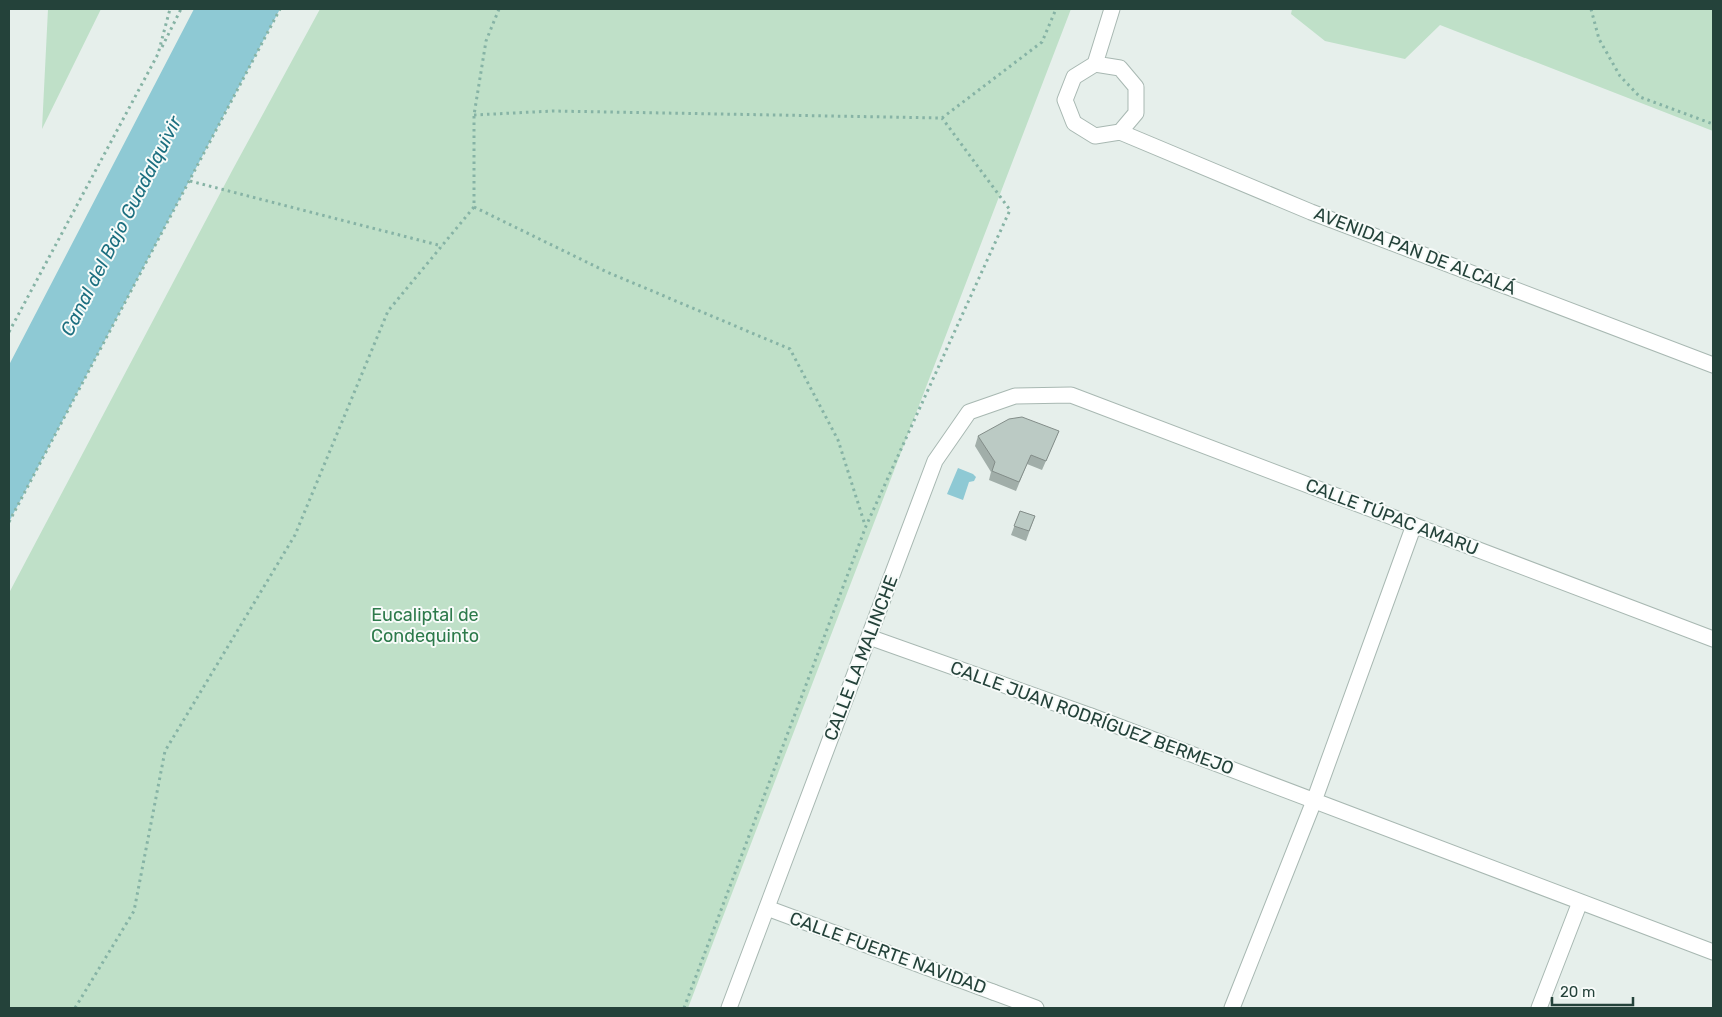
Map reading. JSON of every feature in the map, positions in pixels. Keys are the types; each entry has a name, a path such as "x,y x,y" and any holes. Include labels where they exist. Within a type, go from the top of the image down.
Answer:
{"street":[{"path":"1095,64 1112,9"},
{"path":"1095,64 1120,68 1136,87 1136,113 1120,132 1095,136 1074,123 1065,100 1074,77 1095,64"},
{"name":"AVENIDA PAN DE ALCALÁ","path":"1120,132 1312,212 1713,365"},
{"name":"CALLE TÚPAC AMARU","path":"1071,395 1713,639"},
{"name":"CALLE LA MALINCHE","path":"729,1008 935,461 968,412 1015,396 1071,395"},
{"path":"1232,1008 1314,801 1414,525"},
{"name":"CALLE JUAN RODRÍGUEZ BERMEJO","path":"869,637 1091,716 1713,952"},
{"path":"1539,1008 1580,902"},
{"name":"CALLE FUERTE NAVIDAD","path":"767,908 1036,1008"}],"path":[{"path":"158,54 170,9"},
{"path":"9,332 181,9"},
{"path":"9,522 280,9"},
{"path":"75,1008 134,911 165,751 295,535 388,311 474,207 474,116 486,41 499,9"},
{"path":"474,116 553,111 942,118 1042,42 1056,9"},
{"path":"1590,9 1600,39 1620,76 1640,97 1713,124"},
{"path":"684,1008 866,526 1010,210 942,118"},
{"path":"190,181 442,246"},
{"path":"474,207 607,272 790,349 838,440 866,526"}],"green space":[{"path":"48,9 101,9 42,129"},
{"name":"Eucaliptal de Condequinto","path":"320,9 1071,9 688,1008 9,1008 9,593 233,169"},
{"path":"1292,9 1713,9 1713,131 1440,25 1405,59 1325,41 1291,14"}],"water":[{"name":"Canal del Bajo Guadalquivir","path":"194,9 280,9 9,522 9,365"},
{"path":"958,468 976,477 974,481 969,482 963,500 947,494"}],"building":[{"path":"1022,417 1059,431 1046,461 1031,455 1019,482 992,471 995,462 978,436 1009,419"},
{"path":"1020,511 1035,516 1029,531 1014,526"}]}
